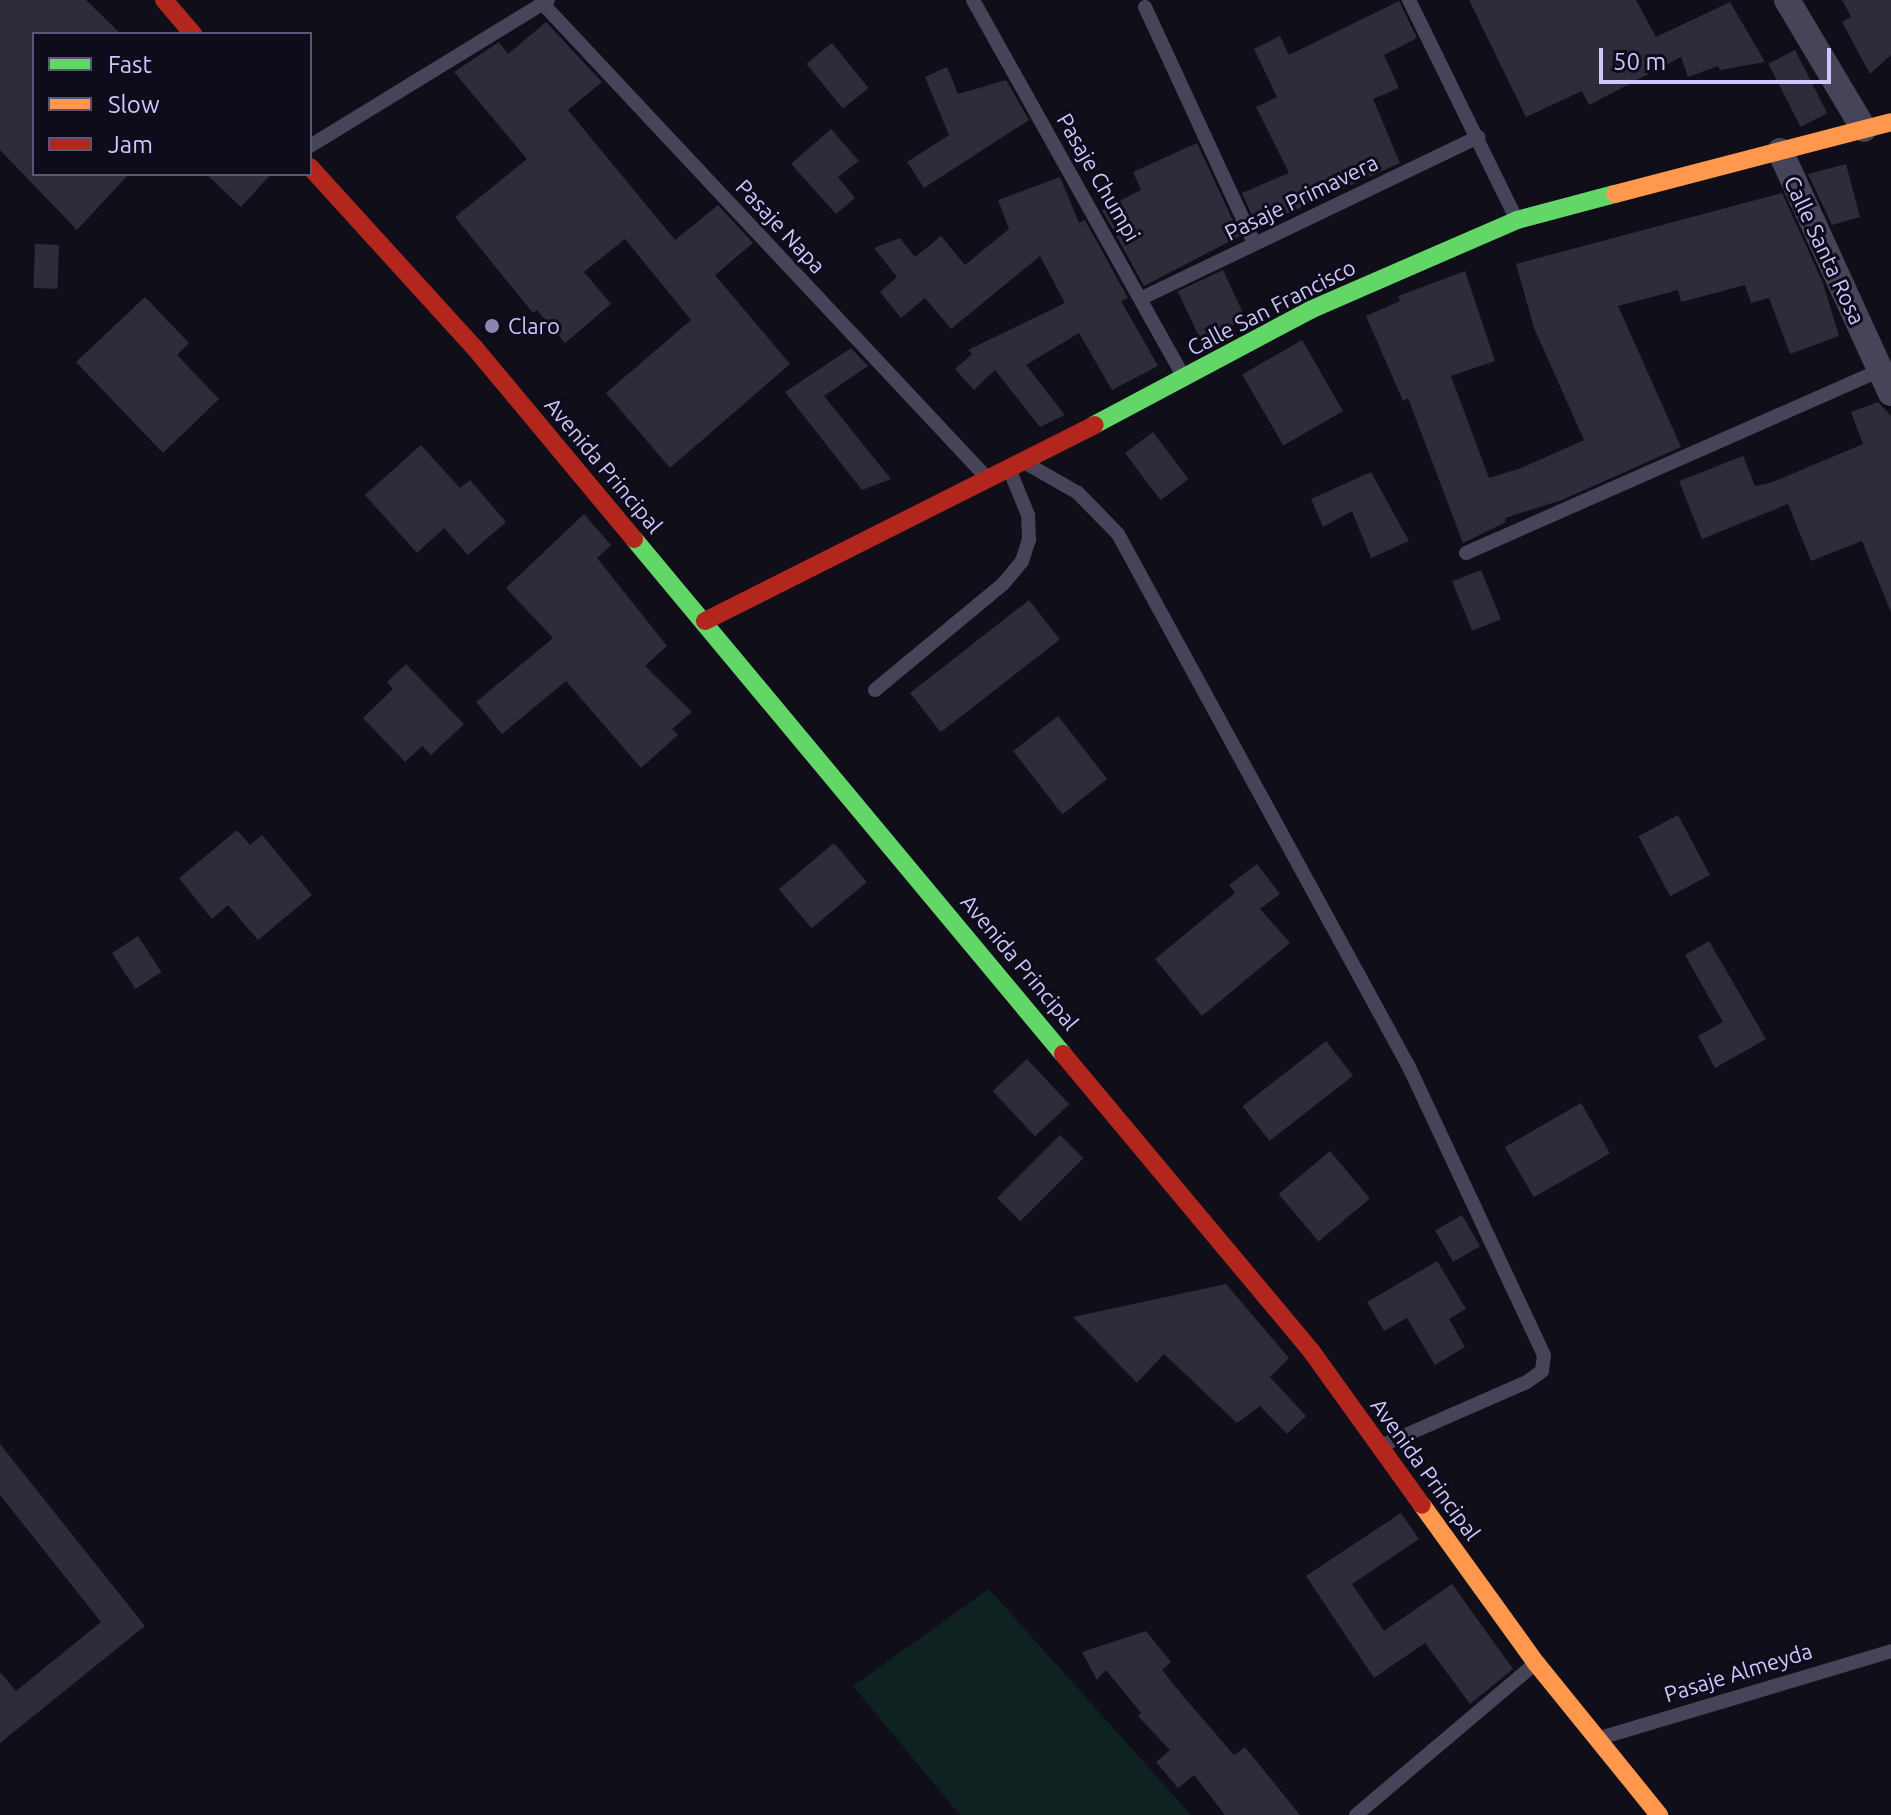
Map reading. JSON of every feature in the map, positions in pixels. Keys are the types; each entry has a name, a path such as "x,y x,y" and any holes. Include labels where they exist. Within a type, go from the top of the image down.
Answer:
{"main road":[{"path":"164,0 191,32"},
{"name":"Calle San Francisco","path":"705,621 1016,466 1310,310 1517,220 1891,122"},
{"name":"Avenida Principal","path":"312,169 474,347 1312,1352 1536,1663 1659,1815"}],"street":[{"path":"1787,0 1864,129"},
{"name":"Calle Santa Rosa","path":"1780,151 1886,382"}],"lane":[{"name":"Pasaje Chumpi","path":"973,0 1184,377"},
{"path":"1409,0 1517,220"},
{"name":"Pasaje Napa","path":"312,145 545,2 989,479"},
{"path":"1145,7 1254,243"},
{"name":"Pasaje Primavera","path":"1142,298 1478,137"},
{"path":"1466,553 1886,382"},
{"path":"875,690 1003,584 1022,561 1029,540 1028,515 1016,466"},
{"path":"1016,466 1078,493 1118,534 1409,1067 1544,1355 1542,1371 1527,1382 1379,1446"},
{"name":"Pasaje Almeyda","path":"1599,1738 1891,1651"},
{"path":"1356,1815 1536,1663"}],"green space":[{"path":"989,1589 1191,1815 960,1815 853,1686"}],"building":[{"path":"0,0 86,0 119,32 32,32 32,176 127,176 77,230 0,150"},
{"path":"1469,0 1636,0 1656,37 1730,2 1765,62 1720,70 1718,66 1688,77 1681,57 1589,105 1582,91 1526,117"},
{"path":"1842,0 1891,0 1891,55 1870,74 1842,22 1851,17"},
{"path":"1399,1 1417,38 1384,55 1399,88 1373,99 1400,163 1257,227 1242,193 1289,173 1256,107 1277,97 1254,49 1280,36 1289,55"},
{"path":"546,22 602,82 568,110 675,240 718,205 753,243 715,275 790,364 670,468 606,393 691,320 625,239 584,272 611,304 565,343 537,310 533,313 455,217 527,159 454,72 499,42 508,54"},
{"path":"832,43 869,88 843,109 806,64"},
{"path":"1795,50 1827,113 1801,127 1768,64"},
{"path":"947,67 958,94 1006,80 1029,120 924,188 907,162 949,135 925,77"},
{"path":"831,129 859,161 838,177 855,198 836,214 791,164"},
{"path":"1197,143 1240,236 1144,286 1102,210 1141,190 1133,172"},
{"path":"1846,164 1860,217 1832,225 1808,174"},
{"path":"208,176 269,176 241,207"},
{"path":"1060,177 1079,223 1085,220 1128,298 1121,301 1158,366 1112,390 1079,333 1026,365 1065,415 1040,427 995,370 974,390 955,369 972,354 968,350 1065,303 1040,256 951,329 925,298 901,318 880,292 897,277 874,248 900,238 915,257 941,236 965,265 1009,229 998,200"},
{"path":"1782,193 1823,283 1839,336 1790,354 1769,298 1751,303 1745,285 1681,302 1678,290 1618,306 1681,447 1562,500 1505,518 1506,522 1463,543 1408,398 1403,401 1366,316 1400,301 1398,296 1465,271 1495,361 1451,376 1489,478 1521,468 1584,440 1534,328 1516,264"},
{"path":"35,244 59,245 57,289 33,288"},
{"path":"1223,270 1246,319 1201,340 1178,291"},
{"path":"145,297 189,343 177,355 219,399 163,453 76,362"},
{"path":"1302,340 1343,411 1283,446 1242,374"},
{"path":"851,348 868,366 824,396 891,479 862,490 785,392"},
{"path":"1878,402 1891,416 1891,612 1862,541 1811,561 1788,504 1702,539 1679,481 1743,456 1755,486 1770,483 1863,444 1851,412"},
{"path":"1153,432 1189,479 1161,500 1125,453"},
{"path":"421,445 460,488 470,480 506,522 468,555 444,528 417,553 365,495"},
{"path":"1371,472 1409,541 1371,558 1352,511 1323,527 1311,499"},
{"path":"584,514 611,545 597,558 667,646 645,666 692,712 672,729 678,735 641,768 566,681 502,734 476,702 553,638 506,588"},
{"path":"1481,570 1501,619 1472,631 1452,582"},
{"path":"1029,600 1060,639 941,732 910,693"},
{"path":"406,664 464,724 431,755 422,746 405,762 363,718 393,689 387,682"},
{"path":"1058,716 1107,779 1062,814 1013,751"},
{"path":"1678,815 1710,875 1670,896 1638,836"},
{"path":"237,830 250,845 262,835 312,895 258,940 228,905 212,919 179,878"},
{"path":"834,843 867,882 812,928 779,889"},
{"path":"1257,864 1280,894 1260,909 1290,943 1202,1016 1155,959 1235,893 1229,885"},
{"path":"138,936 161,972 135,989 112,953"},
{"path":"1709,941 1766,1039 1715,1068 1698,1036 1723,1022 1685,955"},
{"path":"1326,1041 1353,1076 1270,1141 1242,1106"},
{"path":"1027,1059 1069,1104 1035,1136 993,1091"},
{"path":"1581,1103 1610,1153 1534,1197 1505,1147"},
{"path":"1060,1135 1083,1158 1020,1221 997,1198"},
{"path":"1330,1151 1370,1198 1319,1242 1279,1194"},
{"path":"1462,1215 1480,1246 1453,1262 1435,1230"},
{"path":"1437,1261 1466,1309 1449,1319 1465,1347 1435,1365 1407,1318 1384,1331 1367,1302"},
{"path":"1226,1284 1289,1358 1270,1377 1306,1416 1287,1434 1260,1406 1237,1423 1164,1354 1137,1383 1073,1317"},
{"path":"0,1444 145,1626 0,1743 0,1672 16,1691 101,1622 0,1495"},
{"path":"1401,1513 1419,1539 1352,1584 1384,1631 1452,1584 1513,1669 1470,1704 1425,1643 1374,1678 1306,1576"},
{"path":"1146,1631 1171,1662 1162,1670 1183,1696 1234,1755 1245,1747 1300,1815 1225,1815 1194,1775 1178,1788 1156,1762 1170,1750 1138,1716 1141,1713 1106,1670 1097,1680 1082,1652"}],"traffic: fast":[{"path":"1094,425 1310,310 1517,220 1615,194"},
{"path":"634,539 1063,1054"}],"traffic: slow":[{"path":"1615,194 1891,122"},
{"path":"1422,1505 1536,1663 1659,1815"}],"traffic: jam":[{"path":"164,0 191,32"},
{"path":"312,169 474,347 634,539"},
{"path":"705,621 1094,425"},
{"path":"1063,1054 1312,1352 1422,1505"}],"place":[{"name":"Claro","path":"492,326"}]}
